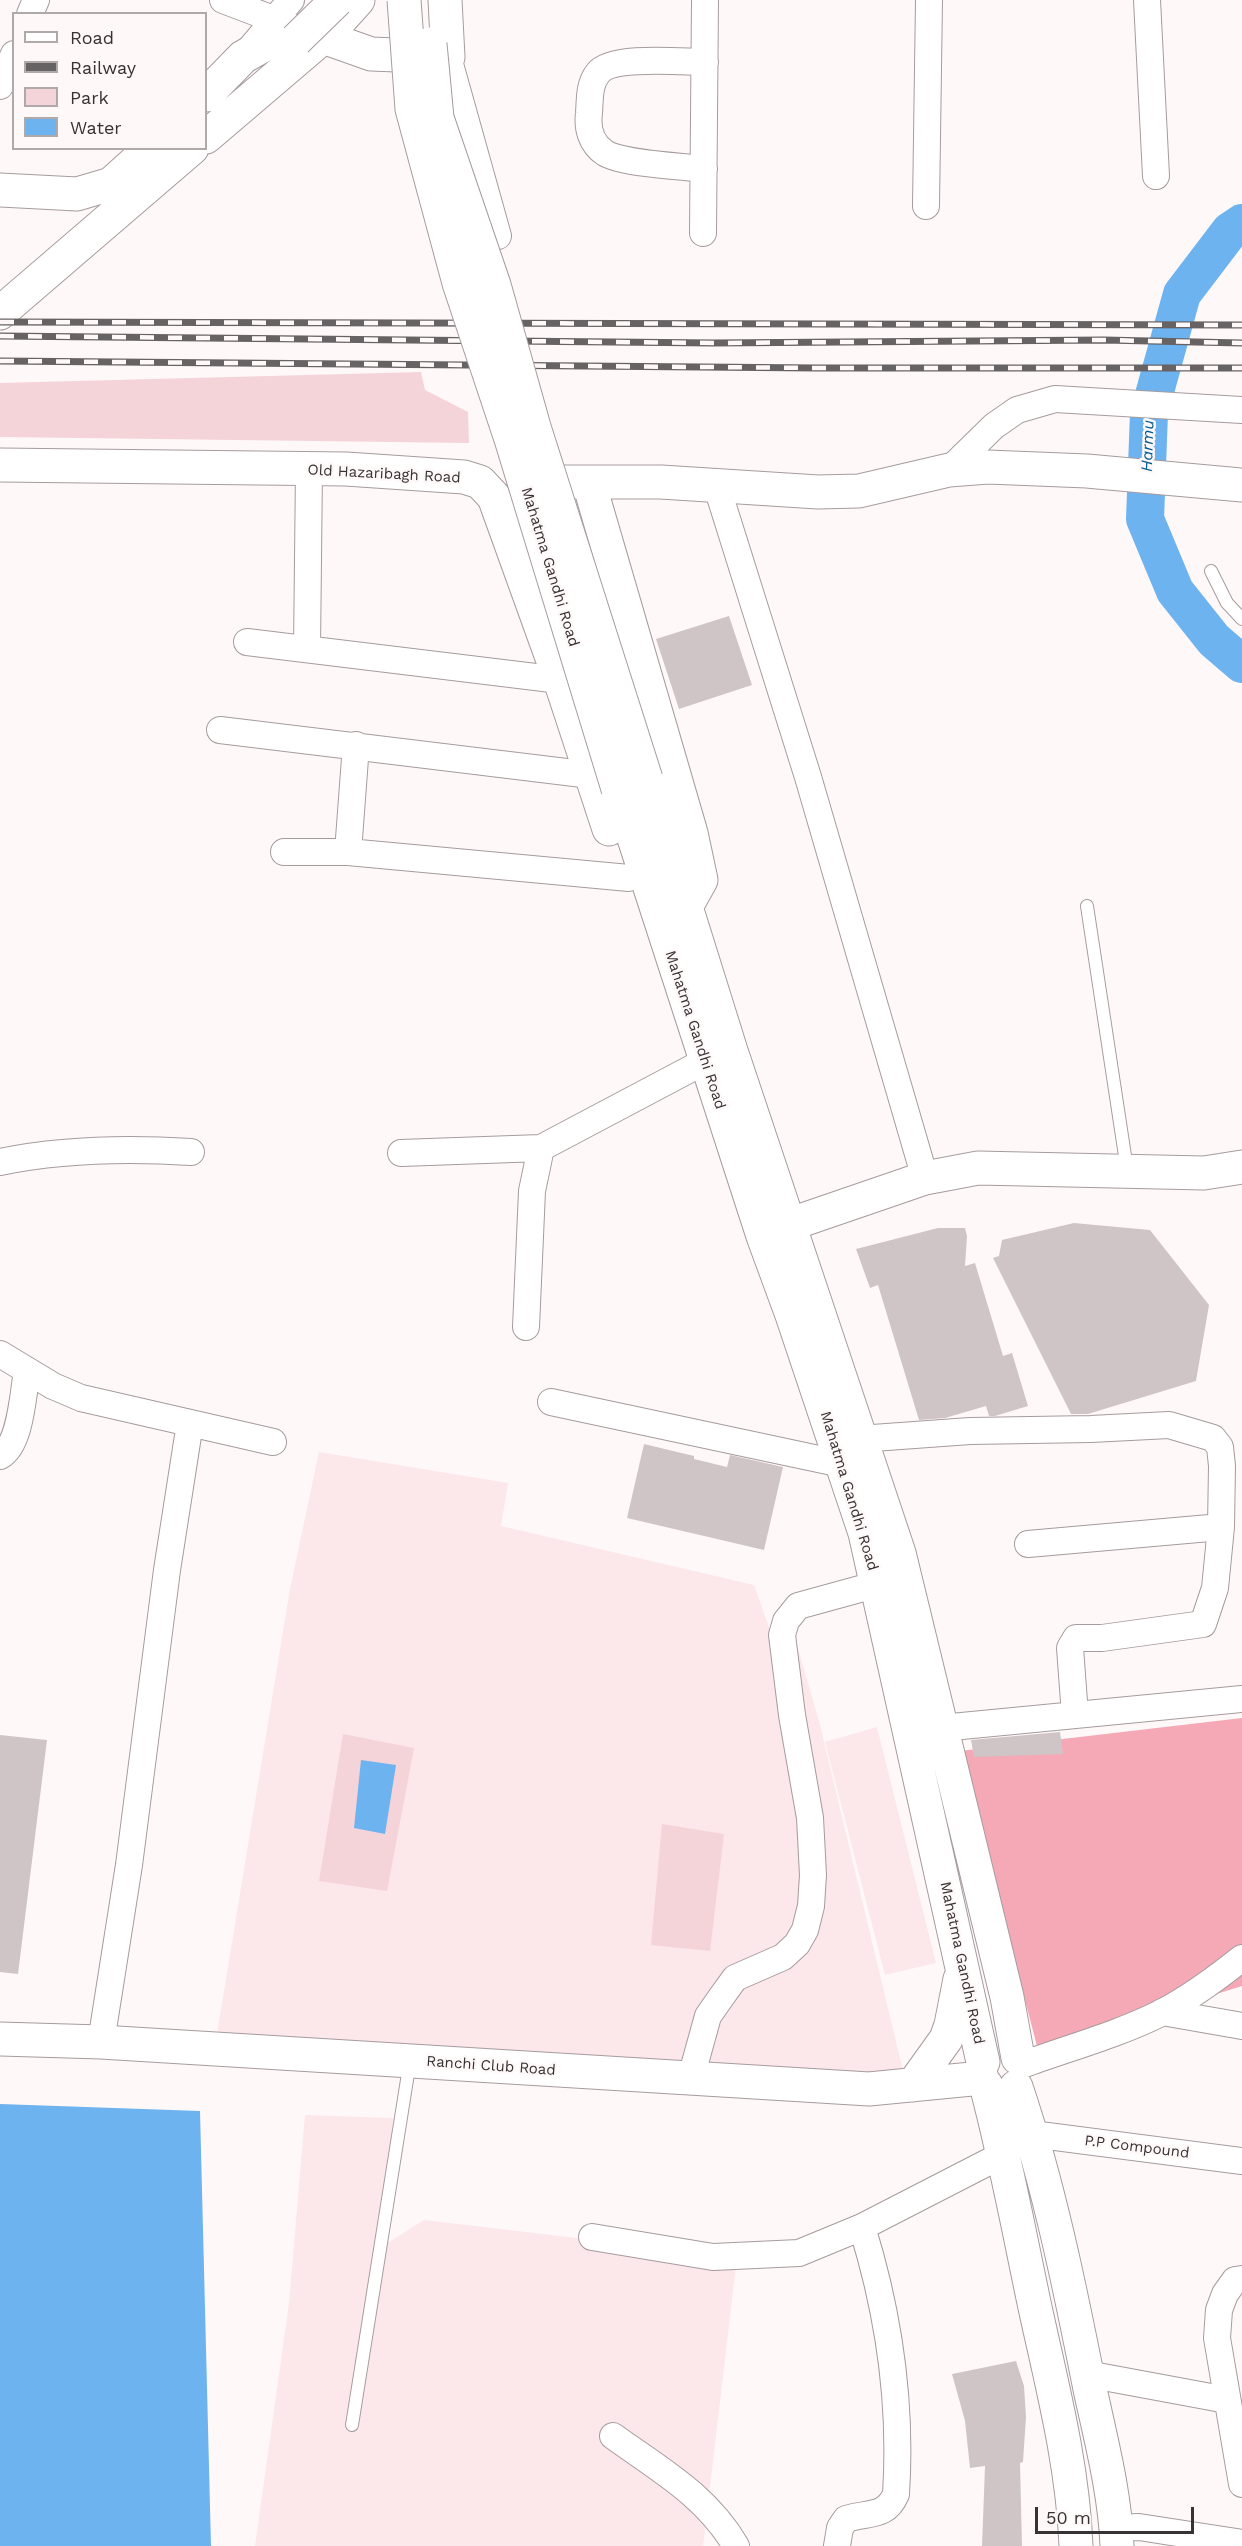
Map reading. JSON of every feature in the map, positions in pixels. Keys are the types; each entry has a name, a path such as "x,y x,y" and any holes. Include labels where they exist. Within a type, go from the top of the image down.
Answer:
{"main road":[{"path":"207,113 295,34 337,0"},
{"path":"207,136 295,34 358,0"},
{"name":"Mahatma Gandhi Road","path":"404,0 412,109 459,283 511,439 618,781 671,908 851,1452 899,1553 1009,2006 1001,2073 999,2133 1067,2462 1077,2546"},
{"name":"Mahatma Gandhi Road","path":"425,0 437,118 494,285 534,427 618,781"},
{"path":"207,93 243,57 289,30 309,32 371,54 448,57 445,0"},
{"path":"0,190 77,194 111,184 149,150"},
{"path":"0,313 14,288 162,150"},
{"path":"14,288 189,150"},
{"name":"Old Hazaribagh Road","path":"0,465 309,469 464,477 480,482 494,497 560,680 618,781 620,860 639,897 671,908"},
{"path":"480,482 661,482 818,492 859,490 949,470 988,467 1087,471 1242,485"},
{"path":"589,483 691,833 701,879 671,908"},
{"name":"Mahatma Gandhi Road","path":"671,908 704,1058 776,1230"},
{"path":"776,1230 924,1178 978,1168 1204,1173 1242,1167"},
{"name":"Mahatma Gandhi Road","path":"851,1452 866,1533 963,1964 1001,2073 1032,2134 1087,2374 1116,2537"},
{"path":"913,2085 946,2039 963,1964"},
{"name":"Ranchi Club Road","path":"0,2039 101,2042 869,2089 1001,2073"}],"street":[{"path":"223,0 295,34"},
{"path":"291,0 295,34"},
{"path":"703,233 705,0"},
{"path":"927,206 929,0"},
{"path":"1147,0 1156,176"},
{"path":"243,57 295,34"},
{"path":"448,57 498,236"},
{"path":"0,86 12,59"},
{"path":"704,169 621,158 606,153 595,145 587,125 591,84 599,71 615,64 633,62 705,62"},
{"path":"949,470 994,426 1017,410 1055,399 1242,410"},
{"path":"307,649 309,469"},
{"path":"717,487 808,777 924,1178"},
{"path":"246,642 560,680"},
{"path":"220,730 356,745 618,781"},
{"path":"348,852 356,745"},
{"path":"284,852 348,852 629,878"},
{"path":"401,1153 541,1148 694,1067 704,1058"},
{"path":"526,1327 532,1191 541,1148"},
{"path":"0,1162 66,1152 118,1150 191,1152"},
{"path":"0,1354 53,1386 81,1398 273,1442"},
{"path":"0,1456 11,1444 17,1431 27,1371"},
{"path":"551,1402 851,1452 970,1431 1169,1425 1213,1438 1220,1447 1222,1466 1221,1527 1215,1588 1203,1624 1102,1638 1076,1638 1070,1648 1075,1715"},
{"path":"101,2042 127,1877 167,1570 190,1423"},
{"path":"1028,1544 1221,1527"},
{"path":"691,2079 708,2016 735,1978 783,1957 797,1944 805,1930 811,1906 813,1875 810,1818 782,1635 786,1621 798,1606 878,1584"},
{"path":"941,1728 1242,1699"},
{"path":"1001,2073 1126,2028 1162,2012 1204,1987 1242,1958"},
{"path":"1162,2012 1242,2026"},
{"name":"P.P Compound","path":"1032,2134 1242,2161"},
{"path":"592,2237 689,2254 737,2257 799,2253 862,2227 1002,2155"},
{"path":"837,2546 840,2528 846,2519 882,2512 891,2505 896,2494 896,2406 893,2353 872,2258 862,2227"},
{"path":"1242,2279 1235,2280 1225,2294 1219,2310 1217,2338 1232,2373 1227,2400 1242,2484"},
{"path":"1087,2374 1227,2400"},
{"path":"613,2436 695,2495 711,2510 736,2546"},
{"path":"1116,2537 1139,2527 1242,2543"}],"lane":[{"path":"1211,571 1227,603 1242,619"},
{"path":"1087,906 1127,1171"},
{"path":"352,2425 410,2061"}],"shaded area":[{"path":"319,1452 508,1483 501,1526 754,1585 777,1650 797,1645 820,1725 904,2075 216,2040 290,1589"},
{"path":"1242,1718 1242,1986 1038,2050 960,1751"},
{"path":"877,1727 936,1963 885,1975 825,1742"},
{"path":"305,2115 393,2118 386,2244 424,2220 737,2257 703,2546 255,2546 289,2303"}],"green space":[{"path":"421,372 425,390 468,412 469,443 0,437 0,383"},
{"path":"343,1734 414,1748 387,1891 319,1881"},
{"path":"662,1824 724,1834 710,1951 651,1945"}],"water":[{"path":"361,1760 396,1765 385,1834 354,1828"},
{"path":"0,2104 200,2111 211,2546 0,2546"}],"building":[{"path":"729,616 752,685 679,709 656,639"},
{"path":"1074,1223 1150,1230 1209,1305 1196,1381 1088,1414 1071,1414 993,1258 999,1256 1002,1240"},
{"path":"938,1228 965,1228 967,1236 965,1266 975,1263 1003,1356 1012,1353 1028,1406 995,1416 989,1416 986,1406 945,1418 919,1420 878,1285 870,1288 856,1249"},
{"path":"644,1444 727,1467 730,1455 783,1467 764,1550 627,1518"},
{"path":"1060,1732 1063,1754 974,1757 971,1740"},
{"path":"0,1735 47,1740 18,1974 0,1972"},
{"path":"1016,2361 1024,2386 1026,2417 1023,2462 1020,2463 1022,2546 982,2546 985,2466 970,2468 965,2421 952,2374"}],"waterway":[{"name":"Harmu","path":"1242,223 1230,231 1182,294 1149,413 1145,519 1175,591 1214,640 1242,664"}],"railway":[{"path":"0,322 1242,325"},
{"path":"0,336 714,343 1104,340 1242,343"},
{"path":"0,361 817,368 1242,368"}]}
